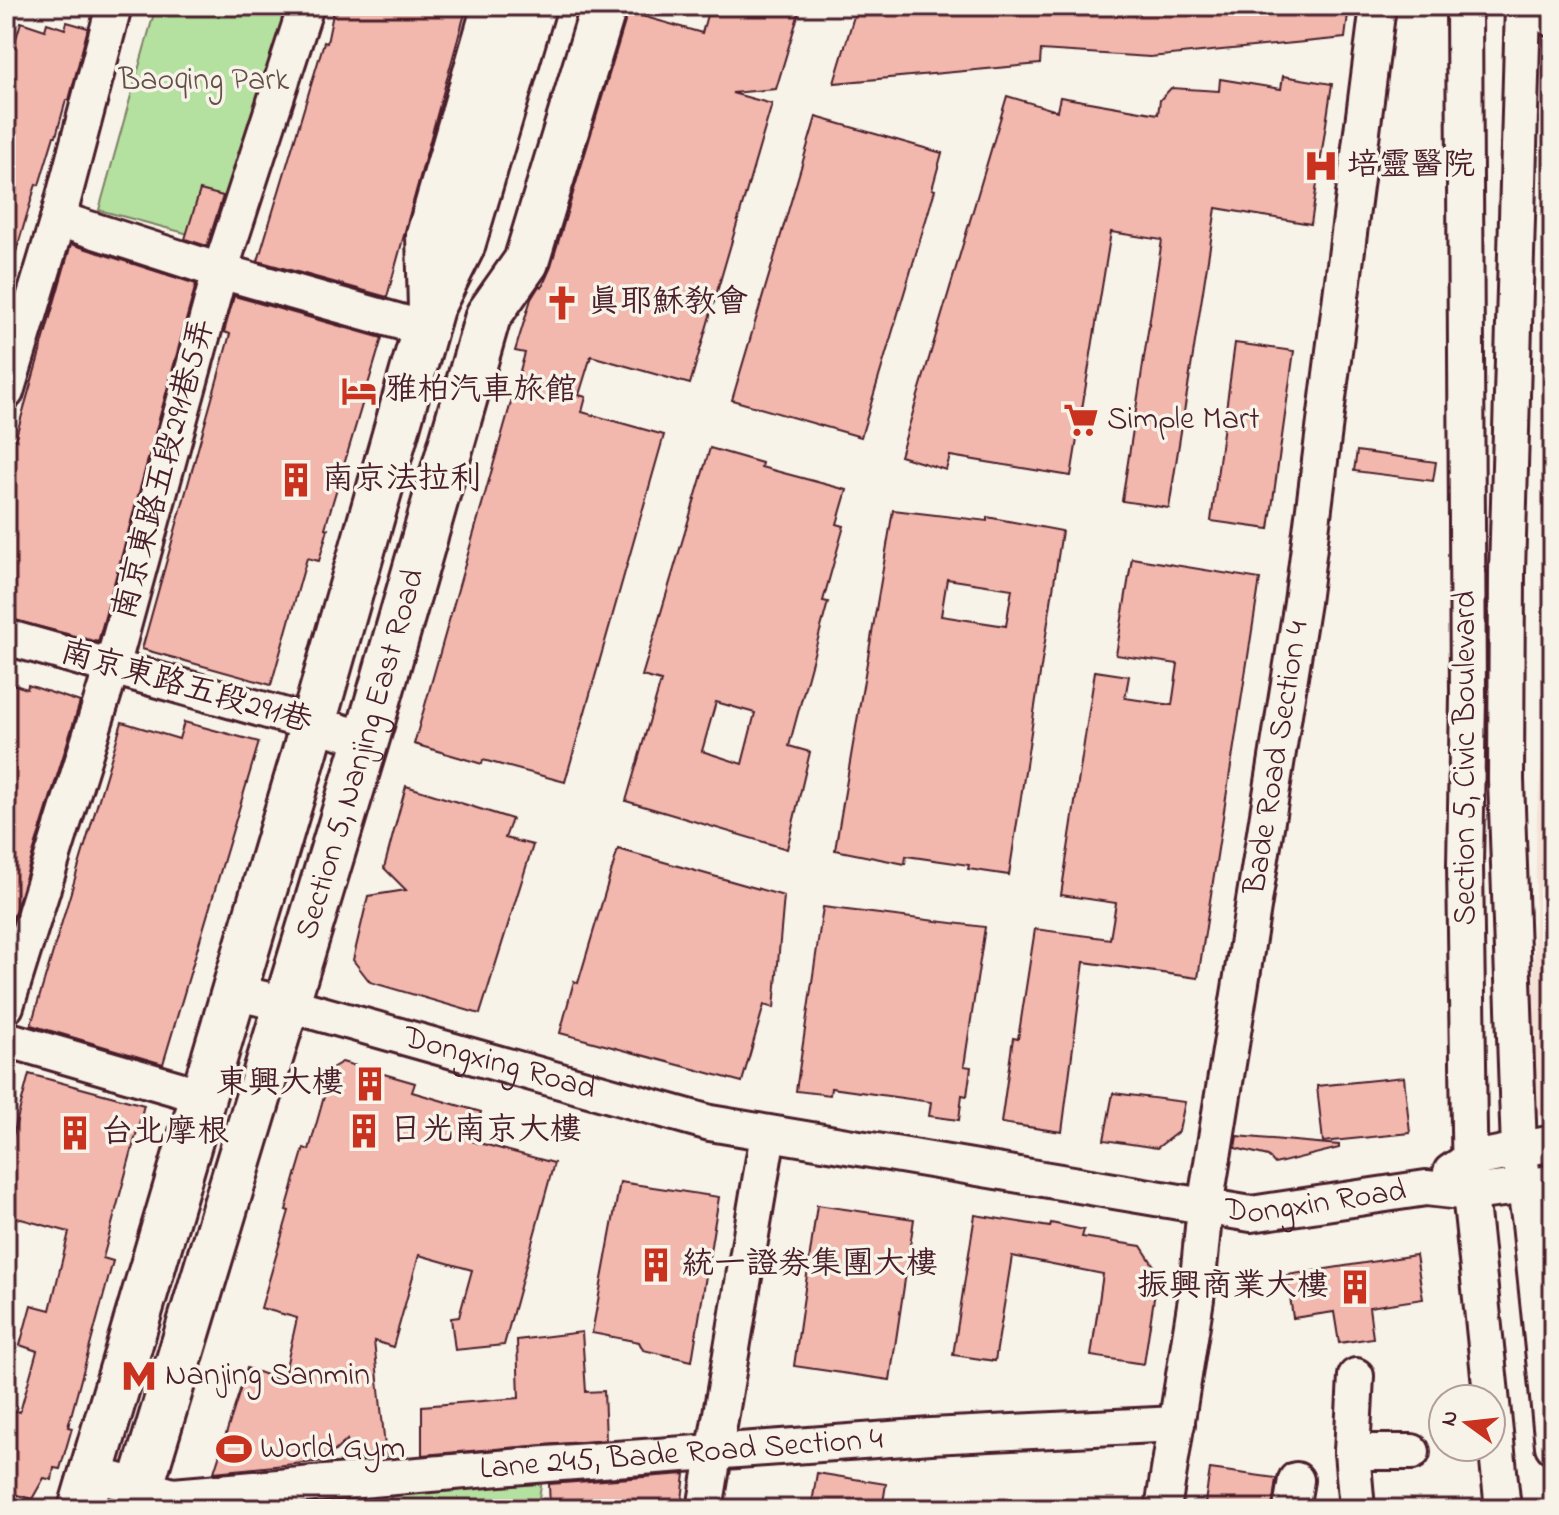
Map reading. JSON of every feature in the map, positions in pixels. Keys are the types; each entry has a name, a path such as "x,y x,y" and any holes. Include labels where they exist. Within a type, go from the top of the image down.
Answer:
{"main road":[{"name":"Section 5, Nanjing East Road","path":"86,1491 428,319 429,235 495,6"},
{"path":"428,319 462,246 479,174 533,6"},
{"path":"488,316 479,174 540,6"},
{"name":"Section 5, Nanjing East Road","path":"137,1498 367,739 488,316 526,262 604,6"},
{"path":"1545,6 1553,14"}],"street":[{"path":"6,392 58,219 114,6"},
{"name":"南京東路五段291巷5弄","path":"6,1006 112,667 220,271 306,6"},
{"path":"479,174 514,6"},
{"path":"526,200 583,6"},
{"name":"Bade Road Section 4","path":"1163,1509 1199,1280 1205,1207 1302,602 1378,6"},
{"name":"Section 5, Civic Boulevard","path":"1464,6 1468,696 1465,866 1470,1176 1503,1509"},
{"name":"Section 5, Civic Boulevard","path":"1523,6 1507,572 1506,780 1519,1150 1539,1185 1553,1446"},
{"path":"58,219 220,271 428,319"},
{"name":"南京東路五段291巷","path":"6,637 367,739"},
{"name":"Dongxing Road","path":"233,992 286,1004 710,1123 1205,1207"},
{"path":"6,1039 203,1096"},
{"path":"705,1509 768,1134"},
{"name":"Dongxin Road","path":"1205,1207 1251,1214 1426,1188 1470,1176 1519,1150 1553,1143"},
{"name":"Dongxin Road","path":"1470,1176 1539,1185"},
{"path":"1356,1376 1352,1452 1357,1509"},
{"name":"Lane 245, Bade Road Section 4","path":"86,1491 137,1498 173,1496 931,1436 1177,1424"},
{"path":"1352,1452 1412,1452"}],"shaded area":[{"path":"1553,752 1553,1127 1537,1114 1533,1005 1537,812 1543,753"}],"green space":[{"name":"Baoqing Park","path":"156,6 296,6 226,244 99,210"},
{"path":"543,1474 537,1509 387,1509 393,1491"}],"building":[{"path":"349,6 467,6 387,297 258,261 324,42 327,43 334,9"},
{"path":"757,6 801,6 776,89 732,93 772,104 690,384 591,356 579,395 586,397 582,412 664,435 565,782 483,760 482,764 414,744 525,353 515,351 531,299 539,286 542,287 550,269 628,12 702,33 707,15"},
{"path":"857,6 1349,6 1345,38 1150,57 1041,50 1040,64 834,83"},
{"path":"21,22 45,30 47,23 65,29 67,22 88,28 69,100 66,100 39,185 36,184 11,269 6,268 6,72"},
{"path":"1283,76 1332,84 1311,224 1216,208 1169,508 1122,501 1162,240 1111,232 1071,476 950,456 946,470 900,456 1007,96 1057,111 1060,97 1158,114 1160,100 1171,88 1219,91 1220,79 1281,89"},
{"path":"816,117 942,153 932,189 935,190 861,437 732,400"},
{"path":"200,190 223,196 207,246 185,239"},
{"path":"71,244 196,284 98,642 6,618 6,471"},
{"path":"234,296 382,338 325,528 328,529 319,561 307,558 271,685 142,649 230,334 224,332"},
{"path":"1235,343 1294,351 1269,529 1211,521"},
{"path":"710,448 762,463 761,467 847,490 837,524 844,526 823,601 828,602 789,746 810,752 787,849 626,801 661,681 642,676","holes":["716,702 755,713 742,764 702,751"]},
{"path":"1357,451 1436,462 1433,481 1354,471"},
{"path":"893,510 987,521 987,517 1062,531 1009,875 968,869 969,865 906,856 905,864 835,850","holes":["947,579 1012,589 1006,626 941,616"]},
{"path":"1132,558 1260,579 1198,978 1084,962 1062,1132 1001,1123 1013,1038 1018,1039 1035,929 1110,939 1116,903 1061,895 1095,671 1129,676 1125,698 1172,705 1178,664 1116,655"},
{"path":"6,682 27,689 28,685 80,702 8,934"},
{"path":"122,722 179,739 184,722 259,742 163,1064 31,1025"},
{"path":"406,786 512,819 505,838 533,845 480,1014 370,982 353,960 368,896 406,890 384,868"},
{"path":"618,849 784,896 774,1008 764,1005 742,1082 560,1033"},
{"path":"823,907 985,927 964,1066 971,1067 967,1096 962,1095 959,1120 929,1116 931,1102 831,1088 830,1095 796,1091"},
{"path":"342,1062 415,1083 412,1092 481,1112 472,1141 554,1163 504,1345 455,1350 451,1318 459,1317 472,1270 419,1255 393,1347 374,1341 386,1456 350,1460 347,1440 324,1461 214,1472 247,1368 283,1381 297,1318 261,1308 304,1148 309,1150 327,1086 320,1075"},
{"path":"29,1074 144,1105 103,1258 113,1261 68,1427 72,1428 60,1469 54,1468 52,1480 44,1478 32,1499 6,1492 6,1408 20,1412 37,1351 20,1345 31,1305 50,1310 69,1232 6,1215 6,1162"},
{"path":"1404,1077 1410,1133 1323,1142 1317,1086"},
{"path":"1113,1093 1185,1102 1179,1131 1157,1148 1104,1140"},
{"path":"1237,1136 1339,1145 1339,1148 1275,1164 1268,1156 1235,1148"},
{"name":"統一證券集團大樓","path":"620,1182 719,1197 692,1361 643,1350 639,1342 592,1333"},
{"path":"817,1205 914,1219 890,1380 794,1366"},
{"path":"975,1215 1050,1227 1051,1223 1084,1230 1082,1237 1141,1246 1158,1272 1144,1364 1091,1356 1103,1274 1012,1256 995,1361 953,1355"},
{"name":"振興商業大樓","path":"1416,1255 1423,1299 1369,1307 1373,1338 1339,1343 1334,1312 1293,1318 1287,1275"},
{"path":"582,1332 586,1392 604,1391 606,1440 422,1455 422,1406 519,1398 517,1340"},
{"path":"1210,1469 1276,1478 1272,1509 1204,1509"},
{"path":"817,1473 886,1484 882,1509 811,1509"},
{"path":"685,1474 681,1509 550,1509 549,1484"}],"place":[{"name":"培靈醫院","path":"1321,166"},
{"name":"真耶穌教會","path":"562,303"},
{"name":"雅柏汽車旅館","path":"359,391"},
{"name":"Simple Mart","path":"1081,420"},
{"name":"南京法拉利","path":"296,480"},
{"name":"東興大樓","path":"370,1084"},
{"name":"日光南京大樓","path":"364,1131"},
{"name":"台北摩根","path":"75,1133"},
{"name":"統一證券集團大樓","path":"656,1265"},
{"name":"振興商業大樓","path":"1355,1287"},
{"name":"Nanjing Sanmin","path":"139,1376"},
{"name":"World Gym","path":"234,1449"}]}
